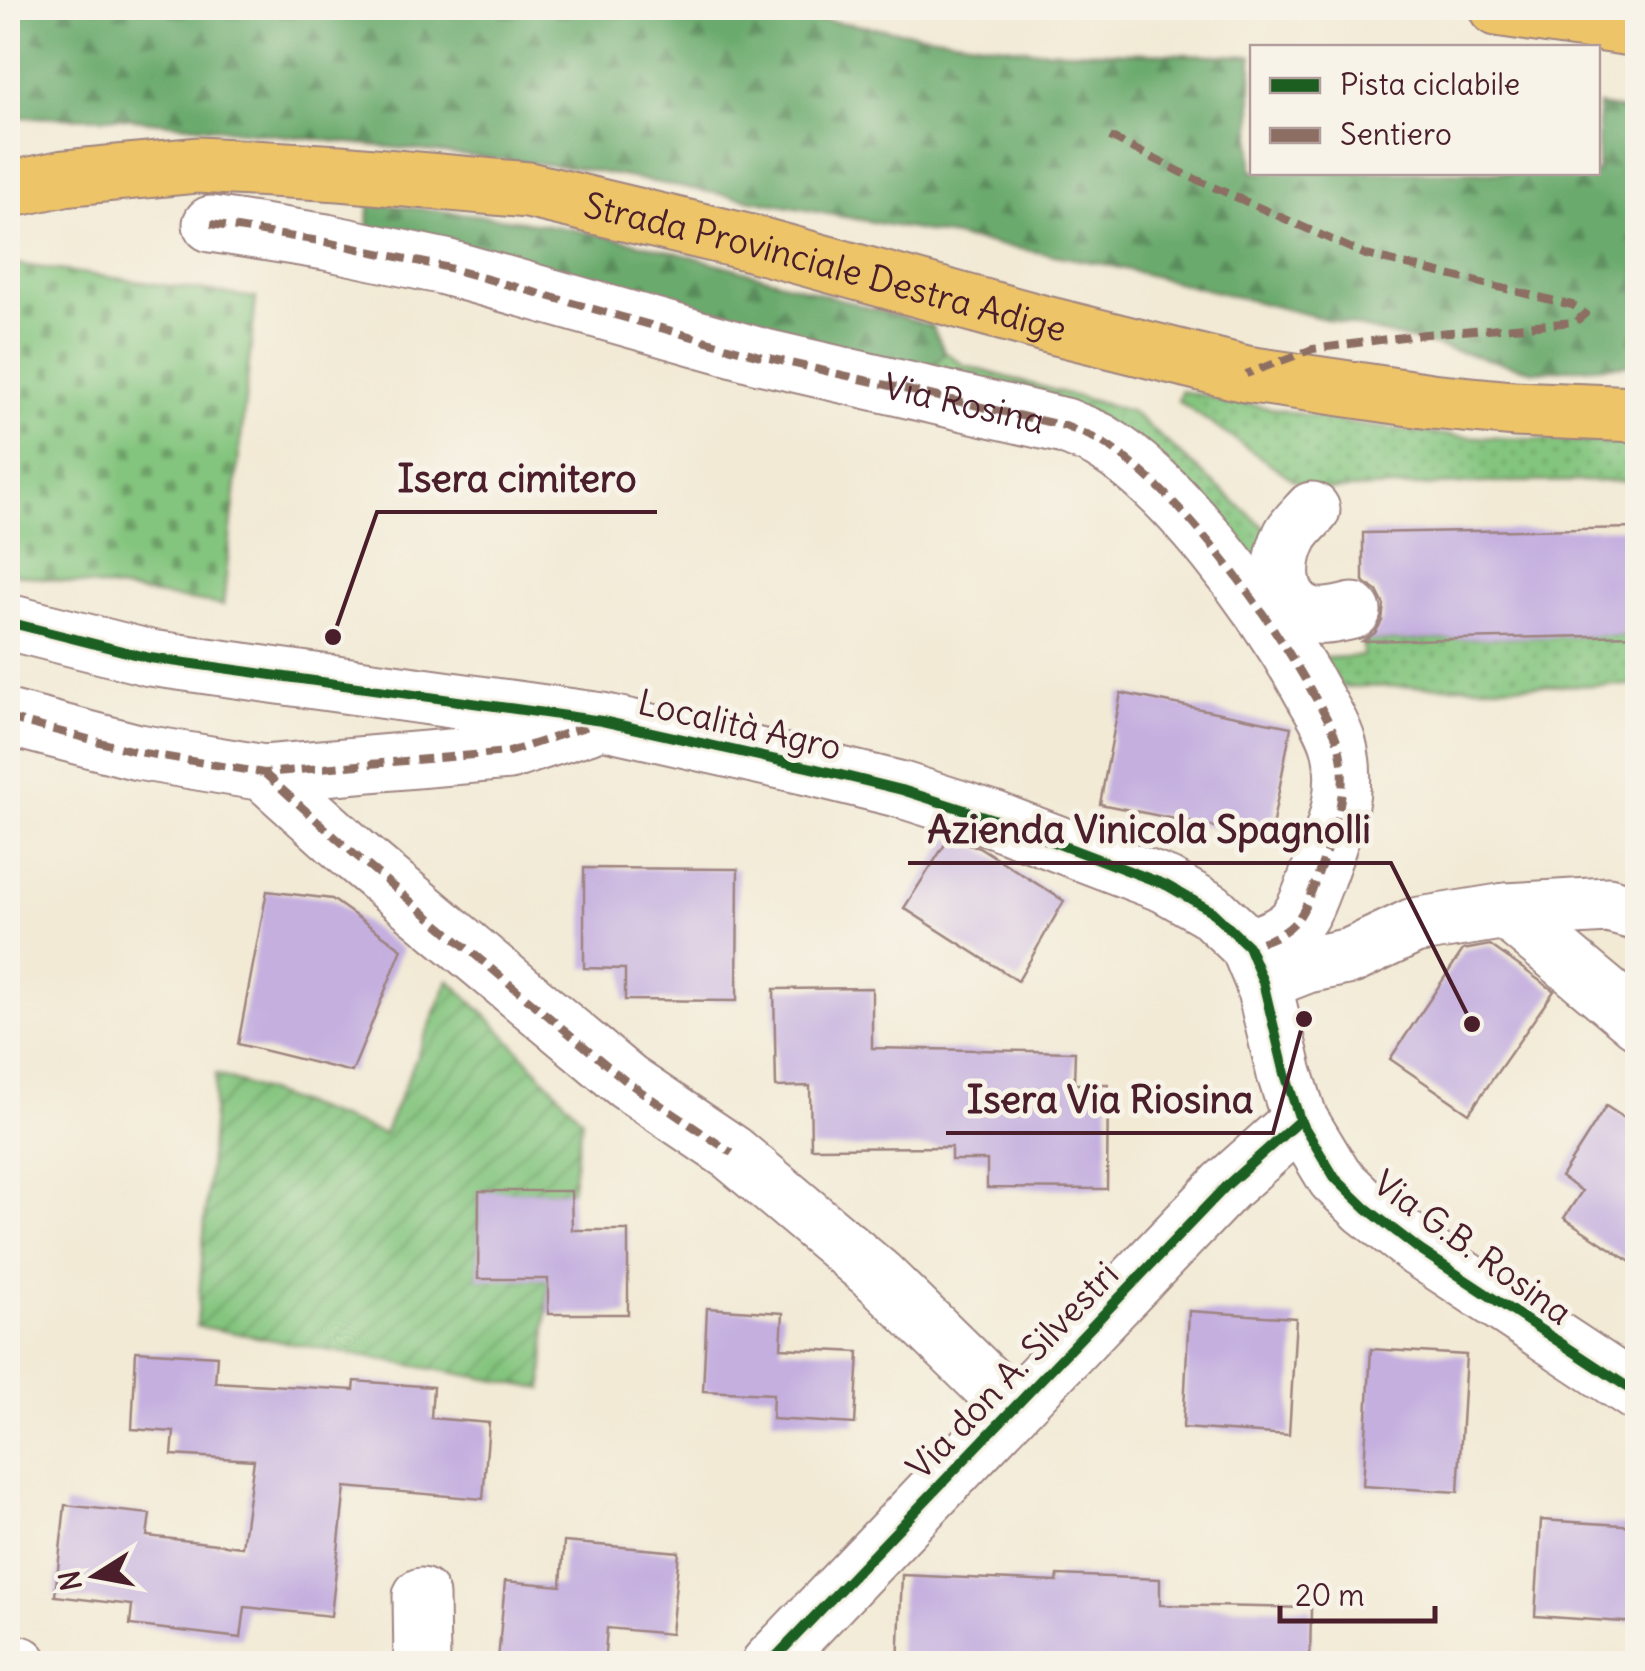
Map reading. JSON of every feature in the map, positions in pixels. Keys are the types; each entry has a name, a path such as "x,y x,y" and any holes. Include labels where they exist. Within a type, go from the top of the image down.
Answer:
{"main road":[{"path":"1498,8 1638,28"},
{"name":"Strada Provinciale Destra Adige","path":"8,190 64,178 198,165 528,190 750,243 1246,374 1447,403 1638,414"}],"street":[{"name":"Via Rosina","path":"211,224 326,242 445,267 760,356 1064,426 1100,441 1158,490 1248,591 1290,654 1340,748 1342,806 1304,914 1255,964"},
{"path":"1312,510 1292,533 1282,558 1282,582 1291,603 1307,614 1327,617 1354,611"},
{"name":"Località Agro","path":"8,622 150,658 602,722 902,790 992,818 1166,885 1210,910 1255,964"},
{"path":"8,718 138,752 264,773 509,752 602,722"},
{"path":"264,773 353,853 627,1082 732,1153 878,1276 1013,1408"},
{"path":"1300,1120 1255,964 1307,965 1351,956 1414,926 1506,911 1628,906"},
{"path":"1506,911 1638,1021"},
{"name":"Via G.B. Rosina","path":"1300,1120 1335,1178 1366,1208 1420,1250 1638,1394"},
{"name":"Via don A. Silvestri","path":"769,1664 1226,1186 1300,1120"},
{"path":"421,1596 422,1664"},
{"path":"8,1662 20,1664"}],"green space":[{"path":"8,8 738,8 1032,50 1250,56 1250,175 1600,175 1600,106 1637,112 1637,364 1535,371 1108,265 577,168 124,118 8,117"},
{"path":"369,203 533,223 674,252 932,326 945,352 929,371 368,244"},
{"path":"8,263 256,298 223,605 8,573"},
{"path":"945,352 966,366 1132,412 1273,535 1263,565 1225,536 929,371"},
{"path":"1181,391 1357,425 1456,436 1637,444 1637,481 1326,490 1297,482 1178,401"},
{"path":"1637,635 1637,685 1326,687 1311,659 1363,656 1363,641"},
{"path":"449,980 582,1119 571,1191 479,1192 478,1279 548,1279 543,1389 197,1326 216,1074 384,1134"}],"building":[{"path":"1638,528 1638,635 1363,641 1375,633 1382,621 1384,605 1377,591 1363,581 1363,533"},
{"path":"1121,693 1291,727 1270,838 1100,804"},
{"path":"949,838 979,847 1064,901 1018,981 904,908"},
{"path":"584,868 738,869 737,1001 625,1000 625,969 584,968"},
{"path":"267,891 332,899 402,949 352,1072 238,1044"},
{"path":"1490,945 1554,991 1469,1113 1390,1059 1463,950"},
{"path":"872,988 872,1048 1075,1052 1074,1084 1108,1084 1107,1189 987,1188 987,1160 951,1160 951,1147 811,1148 810,1086 776,1087 774,989"},
{"path":"1606,1106 1638,1127 1638,1267 1564,1218 1582,1191 1561,1177"},
{"path":"479,1191 571,1191 572,1230 628,1230 628,1314 548,1314 548,1279 478,1279"},
{"path":"707,1308 783,1313 781,1348 859,1352 855,1424 772,1419 773,1394 703,1391"},
{"path":"1189,1311 1296,1318 1289,1435 1183,1428"},
{"path":"1371,1349 1466,1355 1458,1492 1363,1486"},
{"path":"136,1351 217,1356 215,1382 354,1390 355,1381 433,1387 431,1418 489,1423 483,1499 345,1487 331,1616 245,1607 241,1638 130,1625 132,1605 55,1596 65,1505 150,1514 147,1536 242,1547 254,1460 172,1455 174,1432 132,1429"},
{"path":"1541,1520 1638,1526 1638,1623 1535,1616"},
{"path":"564,1542 679,1552 671,1634 607,1628 604,1664 498,1661 505,1581 561,1586"},
{"path":"902,1575 1057,1582 1058,1575 1160,1579 1160,1605 1311,1608 1310,1664 898,1664"}],"marked path":[{"path":"1110,137 1366,255 1572,305 1585,314 1575,322 1425,334 1313,349 1246,374"},
{"path":"211,224 326,242 445,267 760,356 1065,426 1100,441 1129,461 1187,517 1242,584 1289,652 1338,742 1343,782 1339,811 1303,911 1279,935 1248,946"},
{"path":"8,718 138,752 264,773 509,752 591,725"},
{"path":"264,773 353,853 627,1082 732,1153"}],"cycle path":[{"path":"8,622 150,658 602,721 812,768 902,790 993,819 1166,885 1210,910 1248,946 1263,982 1300,1120 1335,1178 1420,1250 1638,1394"},
{"path":"769,1664 1226,1186 1300,1120"}],"place":[{"name":"Isera cimitero","path":"333,637"},
{"name":"Isera Via Riosina","path":"1304,1019"},
{"name":"Azienda Vinicola Spagnolli","path":"1472,1024"}]}
